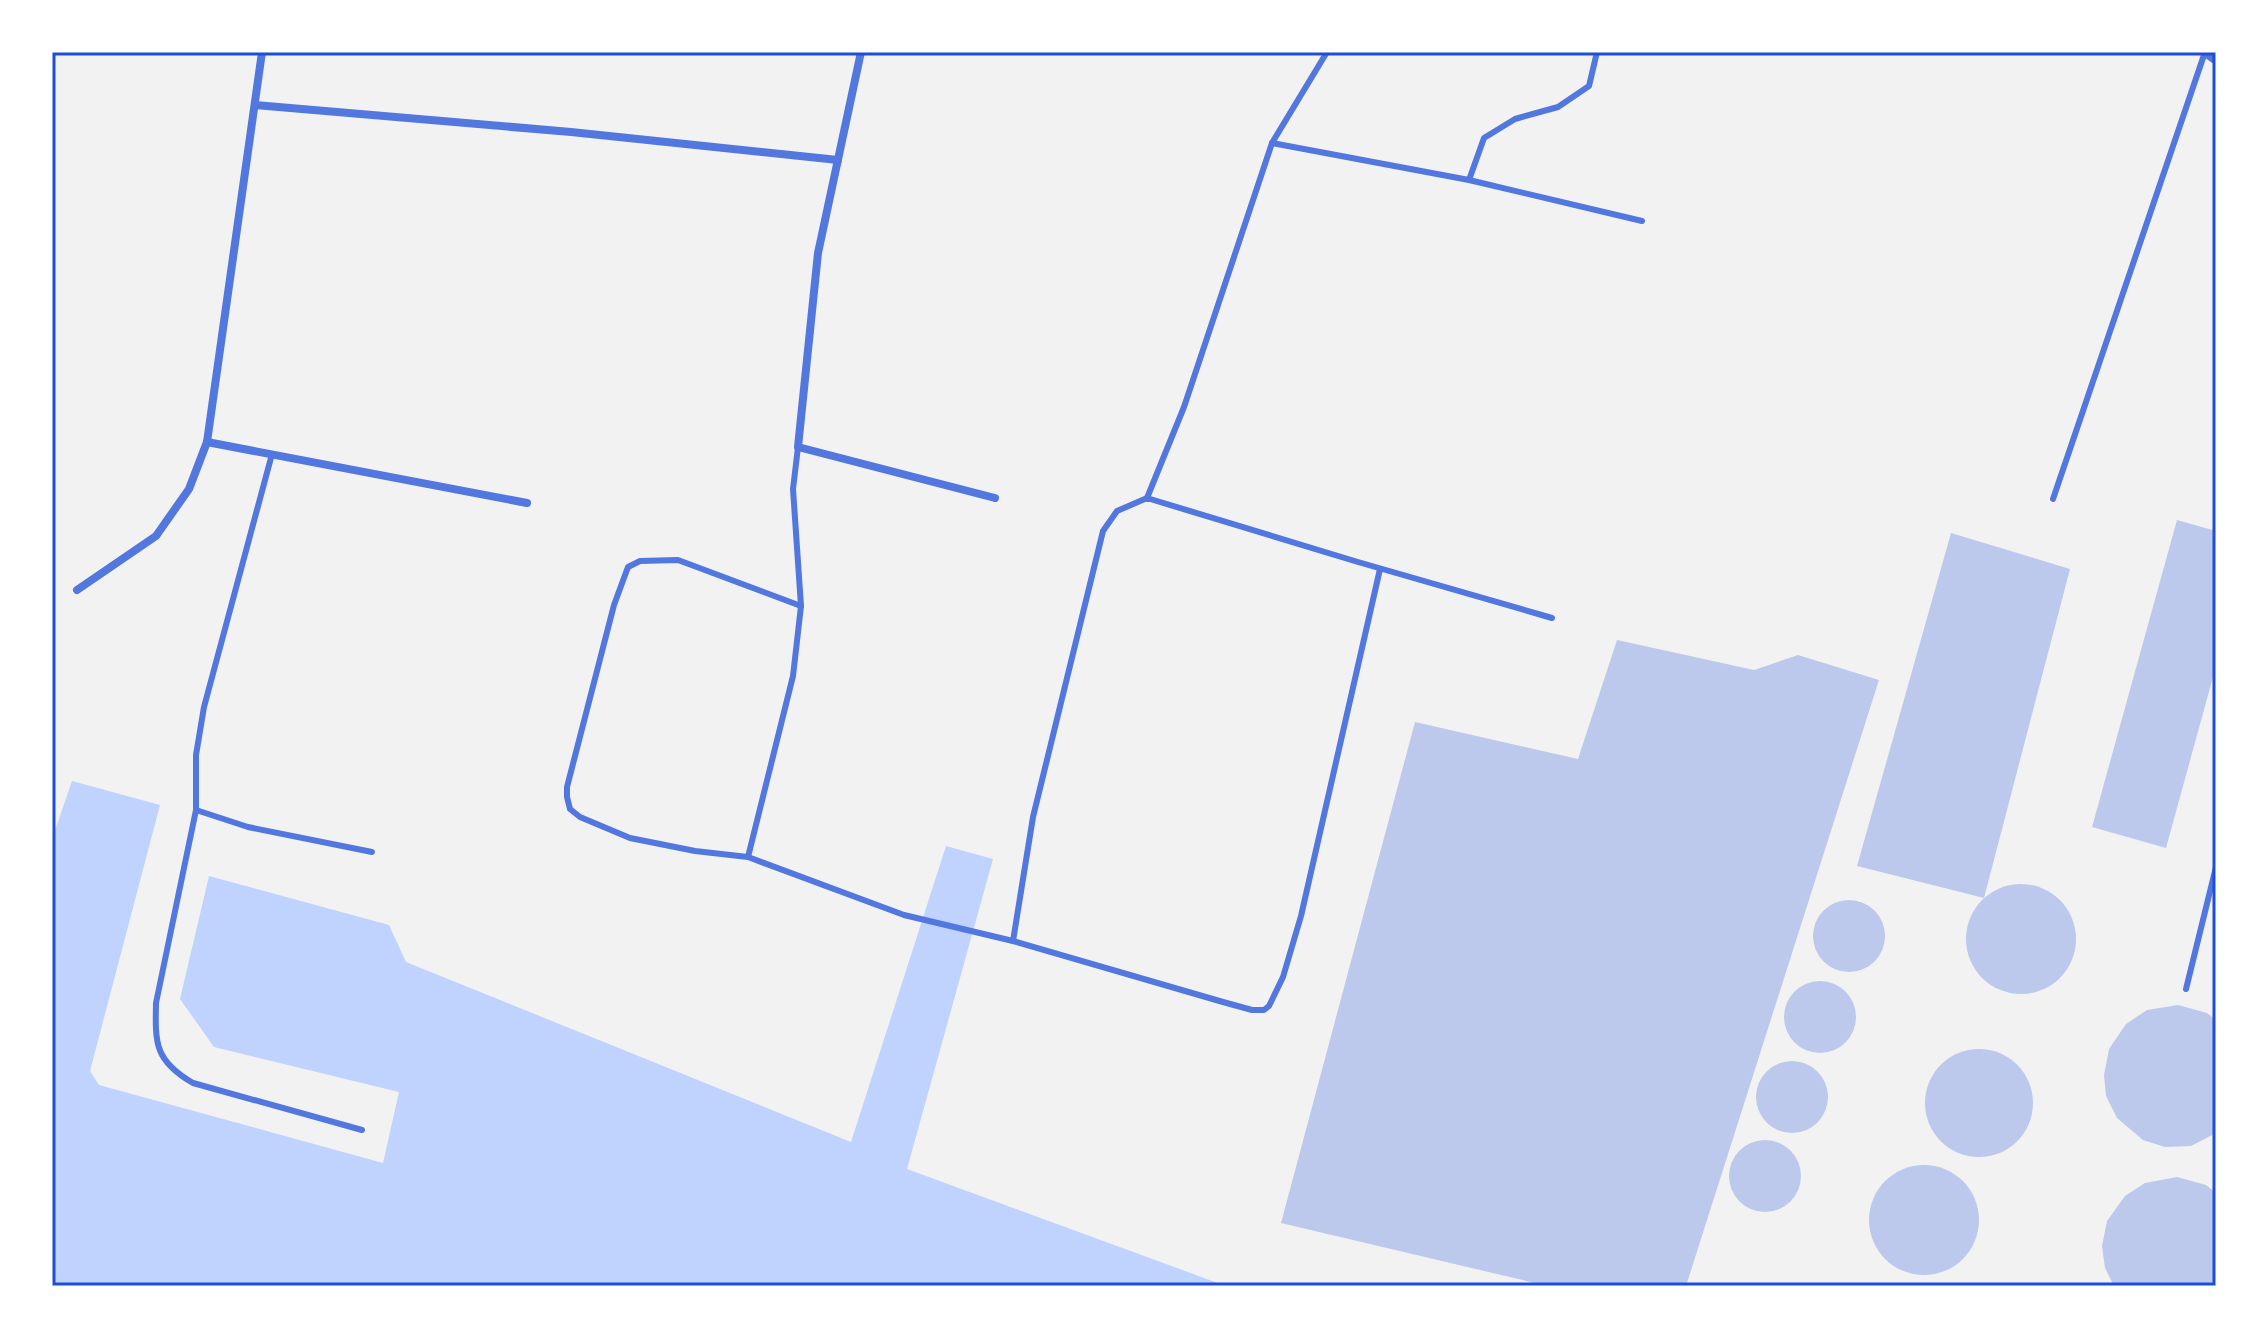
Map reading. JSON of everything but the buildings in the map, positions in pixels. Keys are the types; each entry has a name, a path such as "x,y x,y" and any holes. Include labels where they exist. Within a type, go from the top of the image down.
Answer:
{"street":[{"path":"77,590 156,536 189,489 207,442 262,52"},
{"path":"861,52 818,253 798,447 995,498"},
{"path":"2207,52 2216,57"},
{"path":"255,105 571,132 838,160"},
{"path":"207,442 527,503"}],"lane":[{"path":"1147,498 1184,407 1272,143 1327,52"},
{"path":"1469,180 1484,138 1515,119 1558,107 1589,86 1597,52"},
{"path":"2053,499 2207,52"},
{"path":"1272,143 1469,180 1642,221"},
{"path":"748,857 793,676 801,606 793,489 798,447"},
{"path":"272,454 204,707 196,755 196,810 156,1003 155,1035 161,1056 174,1072 193,1083 362,1130"},
{"path":"1013,941 1033,817 1103,531 1117,511 1147,498 1552,618"},
{"path":"801,606 678,560 640,561 628,567 610,620 567,787 570,809 594,825 630,838 695,851 748,857 904,915 1013,941 1141,981 1252,1010 1264,1010 1283,977 1301,916 1380,569"},
{"path":"196,810 248,827 372,852"},
{"path":"2186,989 2216,867"}],"water":[{"path":"72,781 160,805 90,1071 99,1085 383,1163 399,1092 214,1047 180,999 209,876 389,925 406,962 851,1142 946,846 993,859 907,1169 1226,1286 52,1286 52,839"}]}
